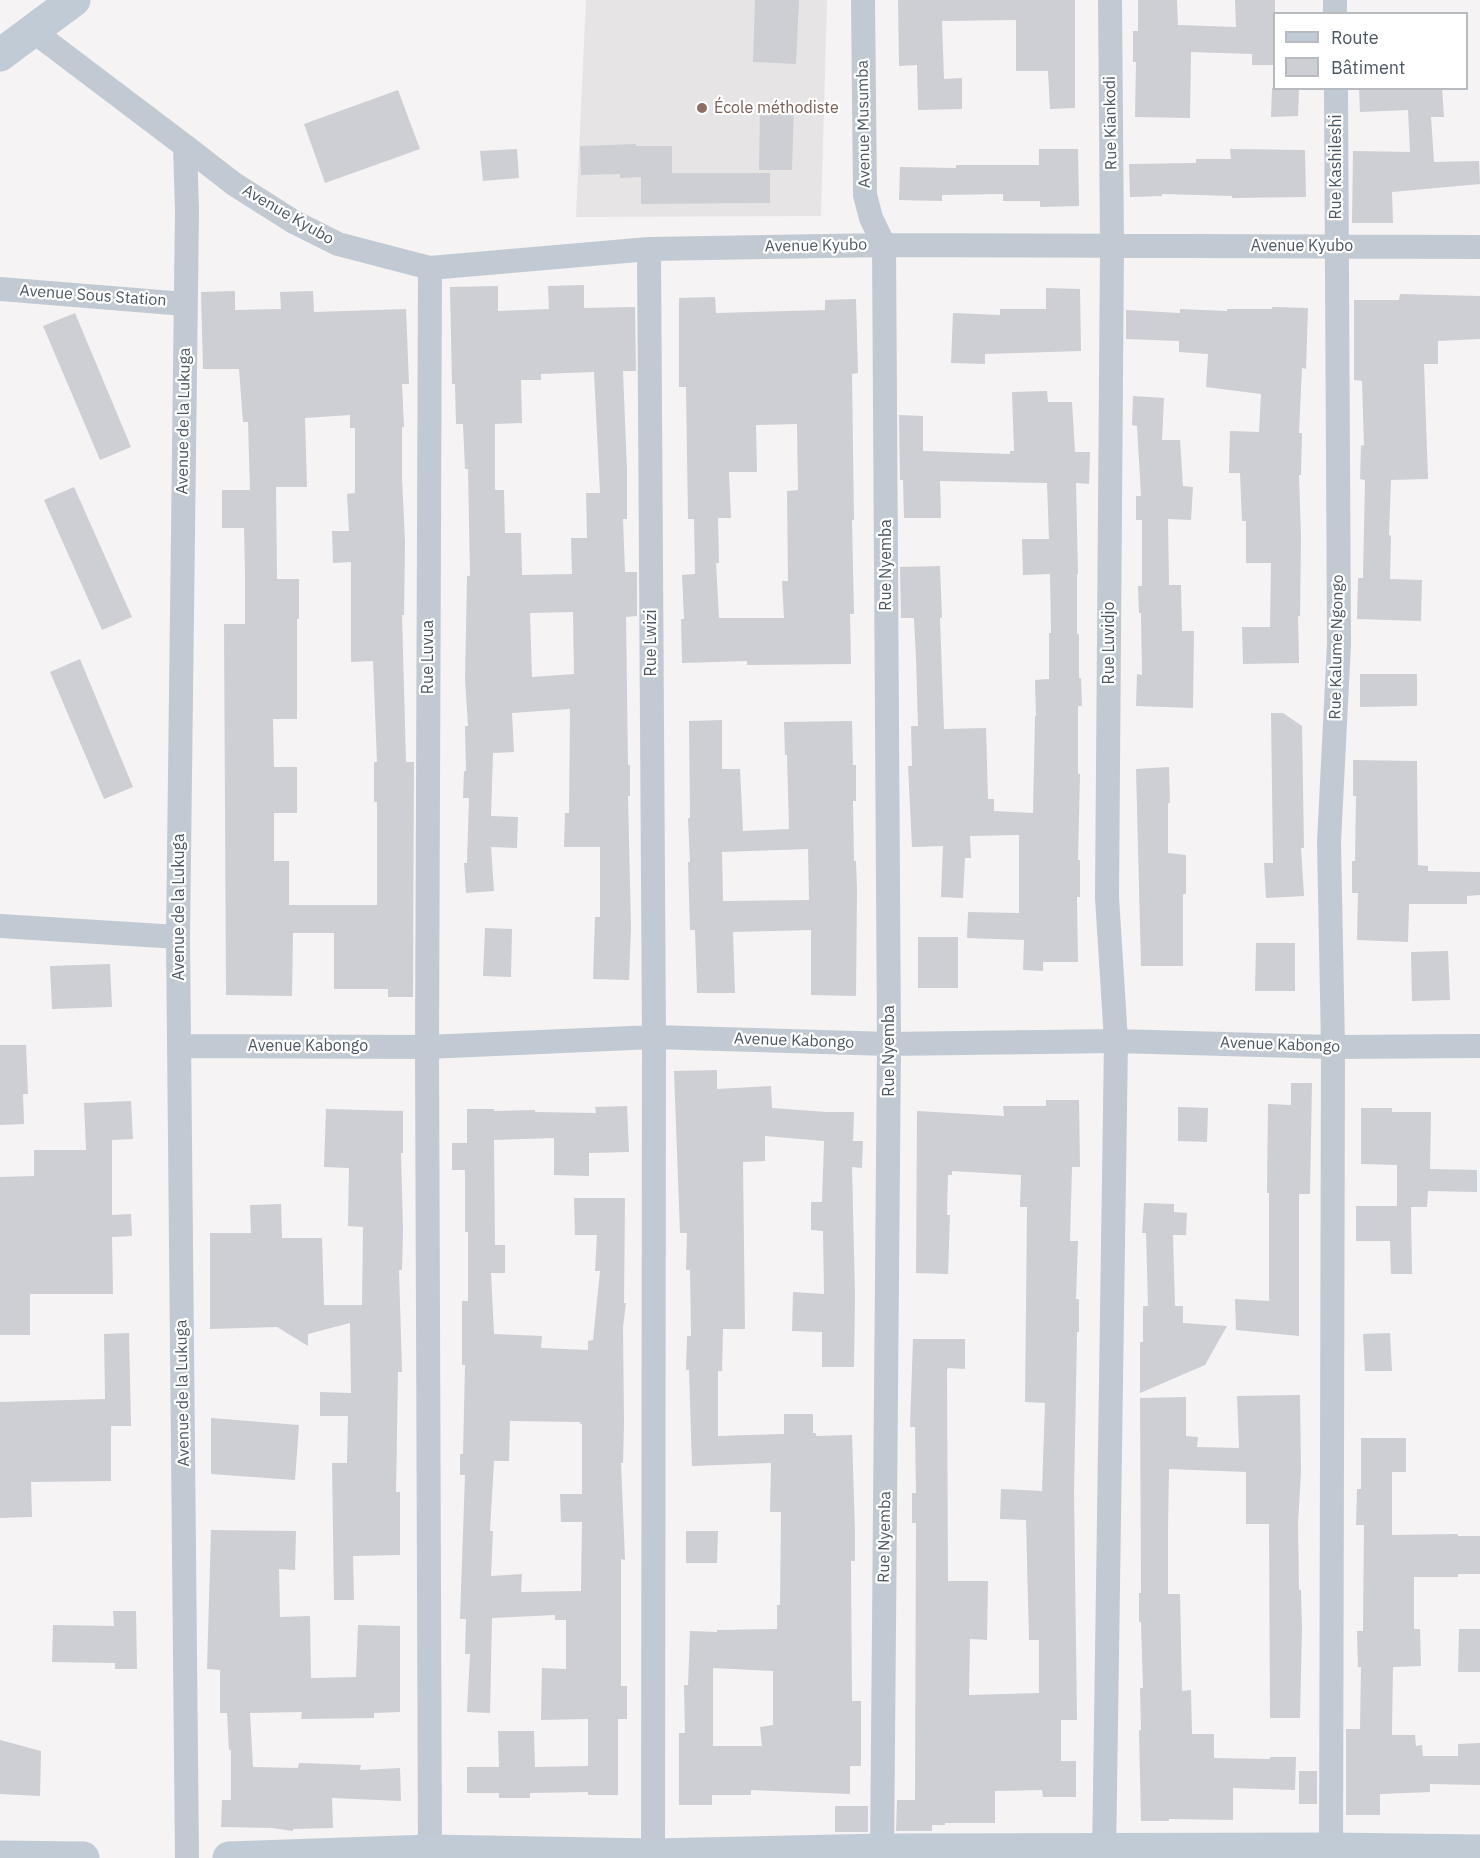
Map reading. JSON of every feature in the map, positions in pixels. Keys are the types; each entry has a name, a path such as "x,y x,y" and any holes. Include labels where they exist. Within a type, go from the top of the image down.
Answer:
{"street":[{"path":"0,55 74,0"},
{"name":"Avenue Musumba","path":"863,0 865,195 871,218 884,245"},
{"name":"Rue Kiankodi","path":"1110,0 1112,246"},
{"path":"33,31 184,147"},
{"name":"Rue Kashileshi","path":"1336,90 1336,246"},
{"name":"Avenue Kyubo","path":"184,147 244,190 294,222 329,240 430,268 649,249 884,245 1480,247"},
{"name":"Avenue de la Lukuga","path":"184,147 187,209 178,937 187,1858"},
{"name":"Rue Nyemba","path":"882,1854 889,1044 884,245"},
{"name":"Rue Luvidjo","path":"1104,1854 1116,1041 1107,897 1112,246"},
{"name":"Rue Kalume Ngongo","path":"1331,1854 1334,1047 1329,842 1339,644 1336,246"},
{"name":"Rue Lwizi","path":"649,249 654,1037 653,1856"},
{"name":"Rue Luvua","path":"430,268 427,1047 430,1855"},
{"name":"Avenue Sous Station","path":"0,289 185,304"},
{"path":"0,926 178,937"},
{"name":"Avenue Kabongo","path":"179,1046 427,1047 654,1037 889,1044 1116,1041 1334,1047 1480,1046"},
{"path":"229,1858 430,1855 1331,1854 1480,1851"},
{"path":"0,1857 83,1858"}],"shaded area":[{"name":"École méthodiste","path":"586,0 827,0 821,216 576,217"}],"building":[{"path":"755,0 799,0 796,64 753,62"},
{"path":"898,0 1075,0 1075,108 1050,109 1048,71 1016,71 1016,20 942,21 944,79 962,78 962,109 918,110 917,65 899,66"},
{"path":"1138,0 1177,0 1178,25 1236,27 1235,0 1275,0 1273,65 1252,65 1252,54 1191,52 1190,118 1135,117 1136,62 1133,62 1133,31 1138,31"},
{"path":"1272,88 1273,90 1299,90 1298,116 1271,117"},
{"path":"398,90 420,149 325,183 304,124"},
{"path":"1359,90 1442,90 1444,117 1431,117 1434,162 1479,161 1480,184 1392,192 1393,223 1352,223 1353,151 1410,152 1408,110 1360,112"},
{"path":"760,106 794,106 792,170 759,170"},
{"path":"636,144 636,146 672,146 672,173 770,173 770,203 641,204 641,177 620,178 620,174 581,175 580,146"},
{"path":"517,149 519,178 483,181 480,151"},
{"path":"1039,149 1078,149 1079,206 1040,207 1040,201 1003,201 1003,194 942,195 942,201 899,200 900,167 956,168 956,165 1039,165"},
{"path":"1230,149 1305,150 1306,197 1232,198 1232,196 1162,194 1162,196 1130,197 1129,164 1196,163 1196,159 1231,159"},
{"path":"584,285 584,308 635,307 636,371 623,371 627,471 627,519 623,519 625,572 637,572 637,616 626,617 628,765 630,765 630,796 628,796 631,927 629,980 593,979 595,917 600,917 600,847 564,847 565,813 569,813 570,709 512,713 514,752 493,753 491,816 518,817 517,848 491,847 494,891 466,893 464,863 467,863 469,798 463,798 464,771 466,771 465,726 468,726 465,679 467,576 470,576 468,469 465,469 463,424 456,424 455,384 452,384 450,287 498,286 498,311 549,309 548,286","holes":["594,372 600,493 586,493 587,538 571,538 572,574 522,575 521,533 505,533 504,490 495,490 495,424 522,423 521,380 541,380 541,374","573,612 574,674 532,677 530,613"]},
{"path":"1046,288 1080,289 1081,351 985,354 985,364 951,363 953,313 1000,315 1000,309 1046,309"},
{"path":"235,291 235,310 281,309 280,292 313,291 314,312 406,309 409,384 402,384 405,542 404,615 402,615 406,762 414,762 413,997 388,997 388,989 334,989 334,933 293,933 292,996 226,995 224,624 245,624 245,572 244,528 222,528 222,490 250,490 248,422 243,422 239,369 203,369 201,292","holes":["350,415 350,428 355,428 355,493 347,494 349,531 332,531 333,563 351,562 351,662 373,661 377,762 374,762 374,802 377,802 377,905 289,905 289,861 274,861 274,813 297,813 297,767 274,767 273,719 297,719 299,579 277,579 276,487 307,487 305,418"]},
{"path":"1400,294 1480,296 1480,339 1438,341 1438,364 1424,364 1428,479 1391,480 1390,579 1422,580 1421,621 1357,619 1358,578 1363,578 1365,480 1360,479 1361,445 1364,446 1362,381 1354,380 1354,300 1399,300"},
{"path":"715,297 716,313 825,310 825,300 856,299 858,373 852,374 854,614 850,614 851,664 747,665 747,661 682,663 681,619 684,619 682,575 695,574 694,519 688,519 686,387 679,387 679,298","holes":["797,424 798,490 787,491 788,581 782,581 784,618 719,618 716,563 719,563 718,518 731,518 729,472 757,472 756,425"]},
{"path":"1272,307 1308,308 1306,369 1302,368 1299,433 1302,433 1301,475 1299,475 1301,537 1299,663 1243,664 1242,627 1270,627 1271,563 1246,563 1246,521 1242,521 1240,473 1229,473 1230,431 1259,432 1261,394 1206,387 1208,354 1179,352 1179,341 1126,339 1126,310 1180,313 1180,309 1227,311 1227,309 1272,309"},
{"path":"75,313 131,447 100,460 43,326"},
{"path":"1047,391 1048,402 1072,402 1075,452 1090,452 1089,484 1076,483 1077,634 1079,634 1079,678 1081,678 1082,706 1078,706 1080,897 1077,897 1078,962 1043,962 1043,971 1023,970 1024,940 967,938 968,912 1019,913 1019,835 970,836 971,858 965,858 963,898 941,897 943,846 912,847 908,766 912,766 911,726 918,726 916,659 914,618 901,618 900,567 940,566 944,729 986,728 988,799 994,799 994,811 1033,813 1035,680 1049,679 1050,574 1023,575 1022,539 1049,539 1047,483 940,481 941,518 904,518 903,480 900,480 899,415 923,416 923,451 1010,454 1010,451 1014,451 1012,392"},
{"path":"1133,396 1164,398 1162,440 1180,440 1183,486 1193,487 1191,520 1168,519 1169,585 1181,585 1182,631 1194,631 1193,708 1136,706 1137,674 1142,675 1138,586 1142,586 1142,520 1136,520 1136,496 1141,496 1137,426 1132,425"},
{"path":"74,487 132,617 102,630 44,500"},
{"path":"80,659 133,787 104,799 50,672"},
{"path":"1360,674 1417,674 1417,706 1360,707"},
{"path":"1271,713 1283,713 1302,726 1304,848 1301,848 1304,896 1266,898 1264,863 1273,863"},
{"path":"722,720 722,769 740,769 743,831 789,829 784,722 852,721 853,765 856,765 856,801 853,801 857,889 856,996 811,995 811,930 733,932 735,993 697,993 695,930 690,930 688,862 690,862 689,721","holes":["808,849 809,900 723,901 722,852"]},
{"path":"1353,760 1417,761 1418,865 1428,866 1428,871 1480,872 1480,895 1467,896 1467,904 1409,904 1408,942 1357,940 1358,893 1352,893 1356,796 1353,796"},
{"path":"1169,767 1168,853 1186,855 1186,894 1183,894 1183,966 1141,966 1136,769"},
{"path":"485,928 512,929 511,977 483,976"},
{"path":"918,937 958,937 958,988 918,988"},
{"path":"1256,943 1295,943 1295,991 1255,991"},
{"path":"1448,951 1450,1000 1412,1001 1411,952"},
{"path":"110,964 112,1007 52,1009 50,966"},
{"path":"0,1045 26,1045 28,1094 23,1094 24,1124 0,1125"},
{"path":"717,1070 717,1089 771,1086 772,1108 854,1112 853,1141 863,1141 862,1168 852,1167 854,1367 822,1367 822,1332 792,1331 793,1292 824,1294 823,1231 811,1230 811,1202 822,1202 824,1141 765,1136 765,1161 743,1162 745,1329 723,1329 722,1371 718,1371 718,1436 784,1434 784,1414 813,1414 813,1433 816,1433 816,1436 852,1435 855,1561 851,1561 852,1701 861,1701 861,1766 850,1766 850,1794 751,1790 751,1795 712,1795 712,1805 679,1805 679,1733 685,1733 684,1685 688,1685 690,1631 777,1629 777,1605 780,1605 781,1512 770,1512 771,1463 692,1466 689,1370 686,1370 687,1336 691,1336 690,1270 686,1270 687,1233 680,1233 674,1071","holes":["713,1668 773,1671 773,1725 760,1727 762,1746 713,1746"]},
{"path":"1291,1083 1312,1083 1310,1194 1299,1194 1299,1336 1236,1330 1235,1299 1269,1301 1268,1104 1291,1105"},
{"path":"1046,1100 1079,1100 1080,1167 1072,1167 1070,1241 1078,1241 1076,1299 1079,1299 1074,1492 1077,1720 1061,1720 1061,1761 1076,1761 1076,1797 1043,1797 1042,1790 995,1791 995,1823 945,1823 945,1825 932,1825 932,1831 896,1831 897,1800 915,1800 916,1523 912,1523 912,1493 916,1493 915,1427 910,1427 913,1339 965,1339 965,1369 948,1368 947,1370 948,1581 988,1581 987,1640 970,1639 969,1695 1039,1693 1039,1640 1029,1640 1026,1520 1000,1519 1001,1489 1042,1491 1045,1403 1025,1402 1027,1207 1020,1207 1021,1175 952,1171 952,1175 948,1175 947,1215 950,1215 948,1274 916,1273 917,1111 1004,1116 1003,1106 1046,1106"},
{"path":"131,1101 133,1139 112,1140 112,1215 131,1214 132,1236 112,1237 113,1294 30,1294 30,1335 0,1335 0,1177 34,1176 34,1150 86,1150 84,1103"},
{"path":"627,1106 629,1152 589,1153 589,1176 554,1175 554,1138 494,1140 495,1245 505,1245 505,1273 491,1273 494,1334 542,1336 541,1348 588,1350 588,1341 593,1340 600,1271 595,1271 597,1235 575,1235 574,1198 625,1198 624,1303 626,1303 623,1327 624,1423 623,1463 621,1463 625,1560 621,1559 621,1686 627,1686 627,1719 618,1719 618,1795 588,1795 588,1792 530,1793 530,1798 499,1798 499,1793 467,1793 467,1767 499,1767 498,1731 534,1731 535,1767 588,1766 588,1719 541,1720 542,1668 566,1669 566,1620 555,1620 555,1615 492,1618 490,1713 467,1712 470,1654 465,1654 466,1619 460,1619 465,1475 460,1475 460,1454 463,1454 465,1365 462,1365 462,1301 468,1301 468,1232 465,1232 465,1170 452,1170 452,1143 467,1143 467,1109 596,1113 595,1107","holes":["510,1421 580,1422 582,1424 582,1494 560,1494 561,1522 582,1522 581,1591 521,1592 522,1574 491,1576 493,1531 490,1531 494,1461 509,1461"]},
{"path":"1178,1107 1208,1108 1207,1142 1178,1141"},
{"path":"1361,1108 1392,1108 1392,1112 1431,1112 1430,1169 1477,1170 1477,1192 1428,1191 1427,1207 1411,1207 1412,1274 1391,1274 1390,1241 1356,1241 1356,1206 1397,1206 1397,1165 1361,1164"},
{"path":"326,1109 403,1111 403,1153 401,1153 403,1231 402,1270 399,1270 402,1372 398,1372 396,1492 400,1492 400,1555 353,1556 354,1600 334,1600 332,1463 347,1463 348,1416 320,1416 320,1392 351,1393 350,1323 308,1334 308,1346 277,1327 210,1329 210,1233 251,1233 250,1205 281,1204 282,1238 322,1238 324,1305 362,1305 363,1227 348,1226 349,1168 324,1167"},
{"path":"1144,1203 1174,1204 1174,1212 1187,1213 1186,1235 1173,1235 1175,1306 1183,1306 1183,1323 1227,1326 1205,1365 1140,1393 1143,1306 1148,1306 1146,1233 1142,1233"},
{"path":"129,1333 131,1426 111,1426 111,1481 31,1482 32,1517 0,1518 0,1402 105,1399 104,1334"},
{"path":"1390,1333 1392,1371 1365,1371 1363,1334"},
{"path":"1300,1395 1301,1471 1298,1524 1302,1629 1300,1718 1270,1718 1269,1524 1246,1524 1246,1472 1169,1469 1168,1527 1168,1594 1180,1594 1182,1691 1191,1690 1192,1734 1214,1734 1214,1758 1296,1757 1295,1790 1233,1788 1233,1820 1141,1821 1139,1730 1141,1730 1140,1688 1143,1688 1141,1622 1139,1622 1139,1593 1141,1593 1140,1398 1186,1397 1186,1436 1198,1437 1197,1447 1239,1448 1237,1396"},
{"path":"211,1418 299,1425 295,1480 211,1474"},
{"path":"1361,1438 1406,1438 1406,1472 1392,1472 1392,1535 1480,1536 1480,1574 1458,1574 1458,1577 1414,1577 1414,1629 1420,1629 1421,1666 1393,1667 1392,1735 1415,1735 1416,1746 1422,1745 1423,1756 1458,1756 1458,1744 1480,1743 1480,1785 1430,1784 1430,1792 1380,1794 1380,1815 1346,1815 1346,1729 1360,1729 1361,1667 1358,1667 1357,1631 1363,1631 1364,1525 1356,1525 1357,1489 1361,1489"},
{"path":"211,1530 296,1531 295,1570 279,1569 280,1617 310,1616 311,1678 356,1677 358,1625 400,1626 400,1712 374,1713 374,1718 301,1719 302,1712 250,1713 253,1767 298,1768 299,1763 361,1765 360,1770 400,1768 401,1801 332,1798 333,1828 293,1829 293,1831 272,1828 221,1827 222,1800 231,1800 231,1750 229,1750 227,1713 220,1713 220,1670 207,1669"},
{"path":"686,1531 718,1531 717,1563 686,1563"},
{"path":"113,1611 136,1611 137,1669 115,1669 115,1663 52,1662 53,1625 114,1626"},
{"path":"1459,1629 1480,1629 1480,1672 1458,1672"},
{"path":"0,1740 41,1751 40,1796 0,1794"},
{"path":"1299,1771 1317,1771 1317,1804 1299,1804"},
{"path":"835,1806 868,1806 868,1832 835,1832"}],"place":[{"name":"École méthodiste","path":"702,108"}]}
